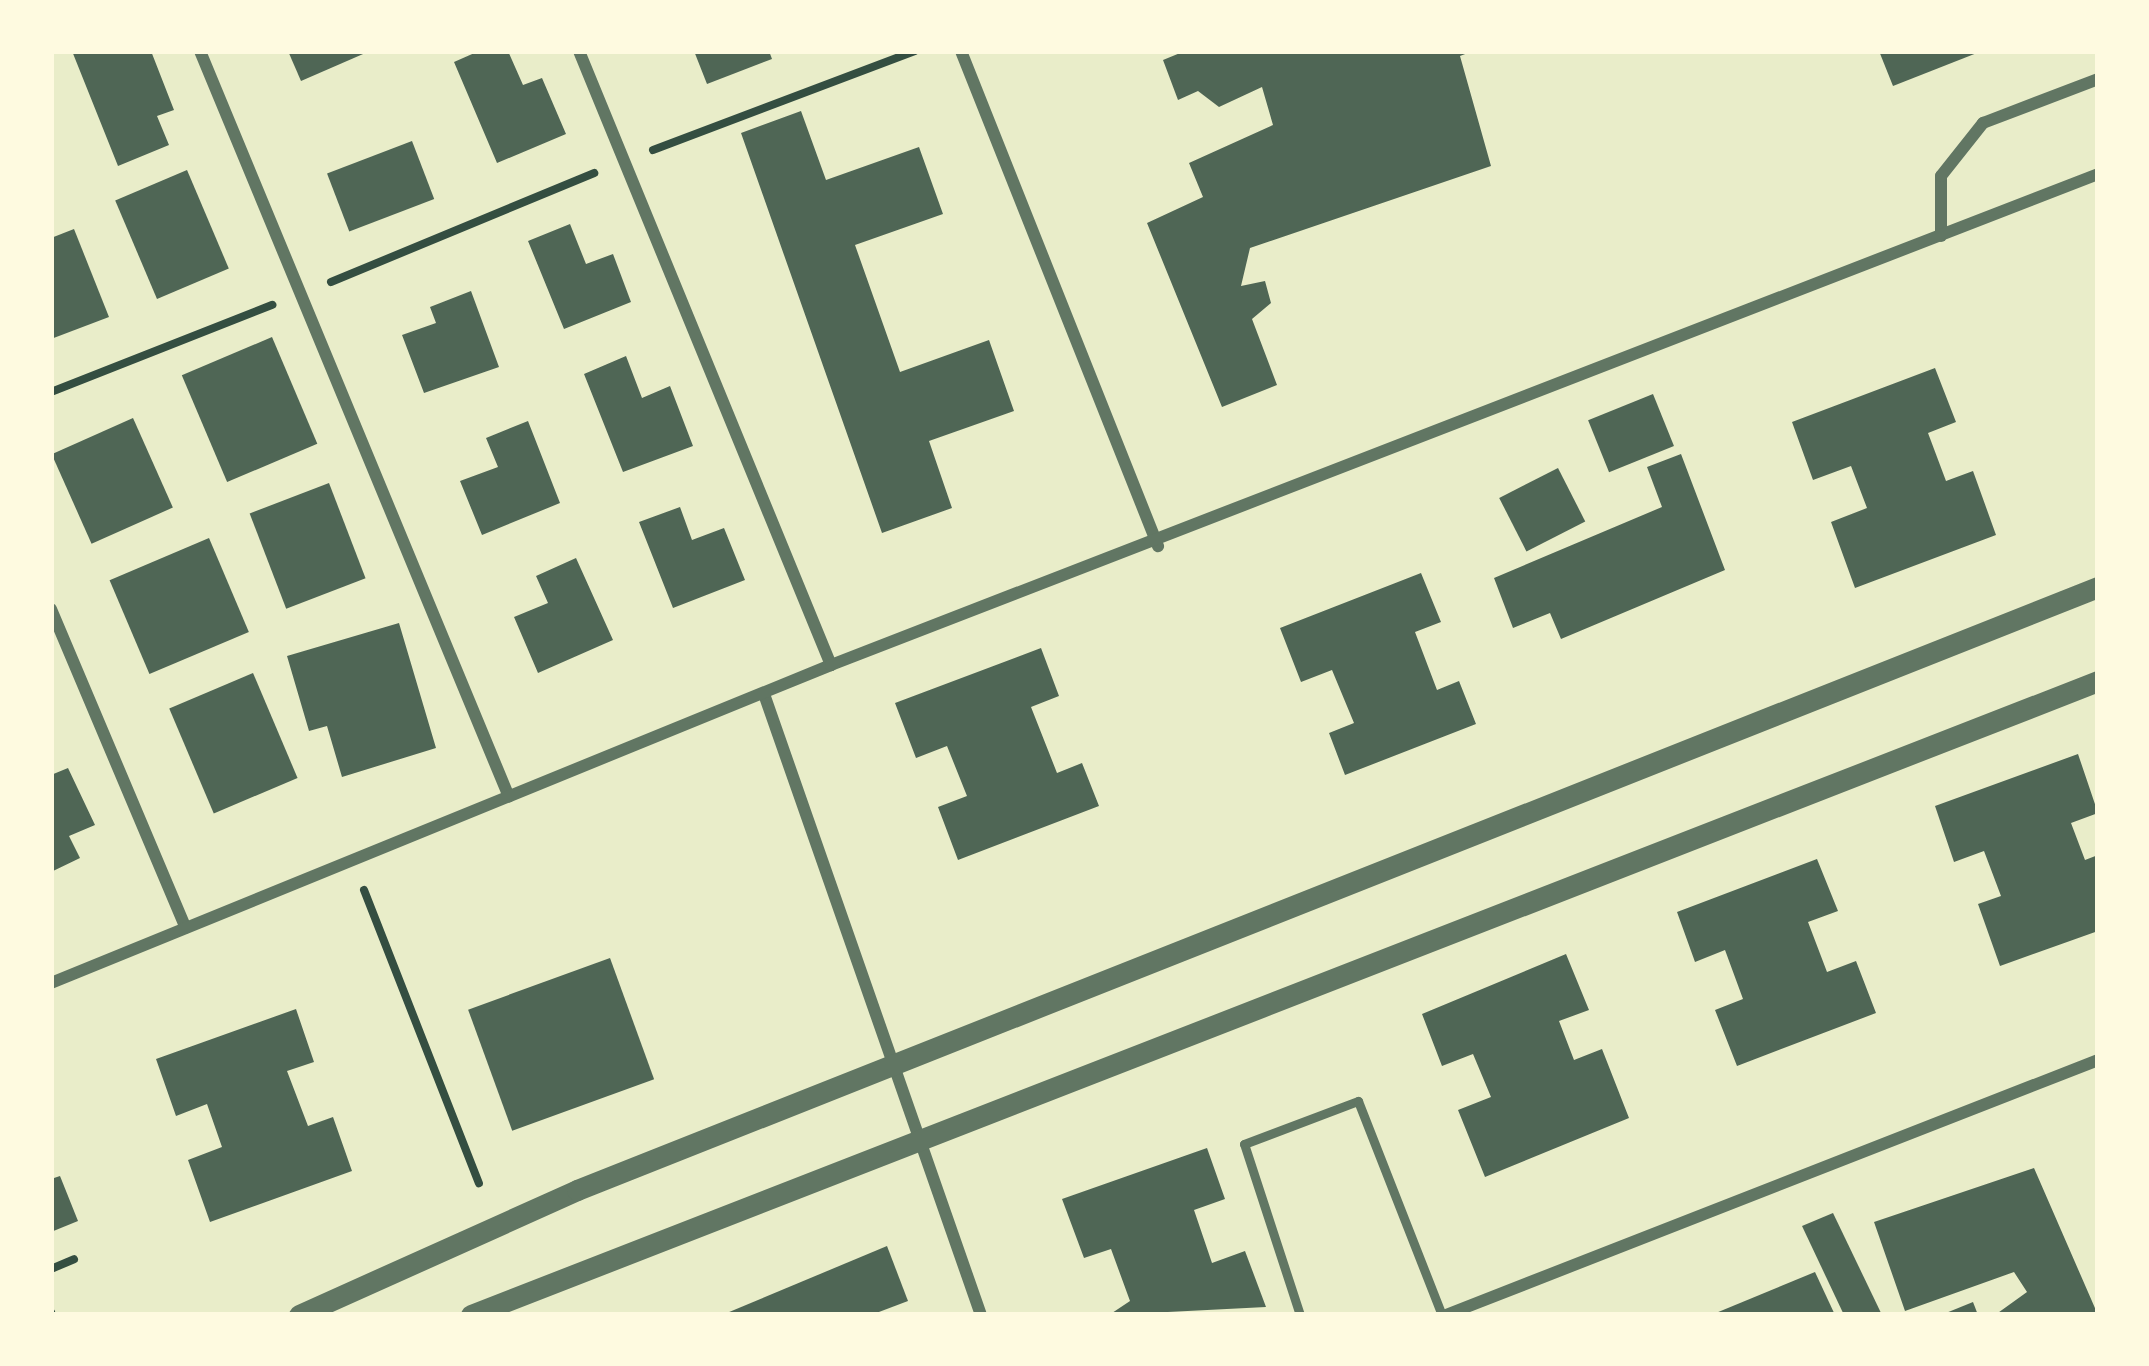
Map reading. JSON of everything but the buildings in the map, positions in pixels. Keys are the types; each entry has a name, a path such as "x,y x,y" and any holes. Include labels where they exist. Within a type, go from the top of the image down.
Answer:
{"street":[{"path":"200,51 509,797"},
{"path":"579,51 831,665"},
{"path":"961,51 1159,546"},
{"path":"1941,236 1941,176 1983,123 2098,79"},
{"path":"51,983 831,665 1159,546 2098,174"},
{"path":"299,1315 890,1067 2098,587"},
{"path":"51,609 185,928"},
{"path":"471,1315 2098,681"},
{"path":"764,694 890,1067 922,1140 981,1315"},
{"path":"1444,1315 2098,1060"}],"lane":[{"path":"1300,1315 1244,1144 1358,1101 1444,1315"}],"path":[{"path":"51,392 625,161 915,51"},
{"path":"353,860 478,1183"},
{"path":"51,1268 74,1259"}]}
